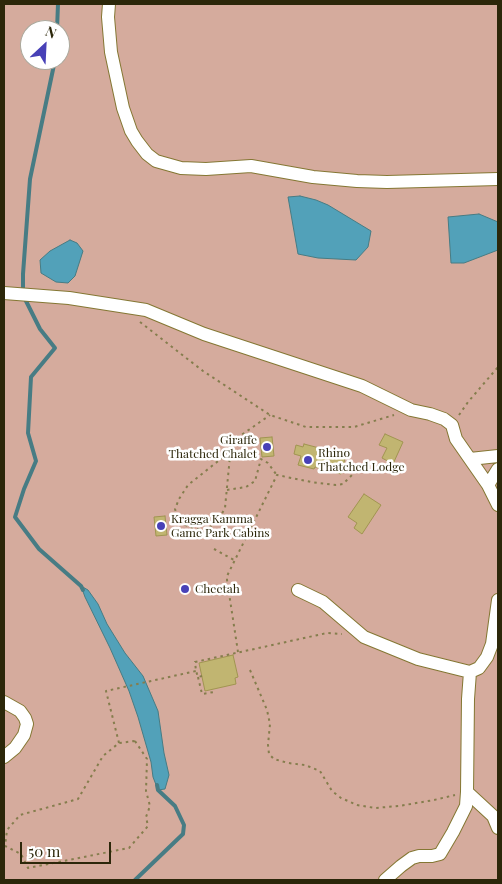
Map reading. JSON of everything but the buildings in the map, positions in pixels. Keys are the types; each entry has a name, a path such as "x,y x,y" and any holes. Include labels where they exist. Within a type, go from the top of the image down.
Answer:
{"lane":[{"path":"109,4 108,17 111,52 123,108 131,131 137,141 147,154 156,161 181,168 251,166 314,177 357,181 498,179"},
{"path":"4,293 69,298 146,310 204,334 362,386 411,410 444,419 452,425 456,439 488,485 498,505"},
{"path":"470,459 498,456"},
{"path":"488,485 498,469"},
{"path":"298,590 323,602 364,637 418,659 470,672 479,668 487,657 492,644 498,600"},
{"path":"385,880 412,858 440,854 466,806 468,792 468,699 470,672"},
{"path":"4,702 20,712 27,724 24,734 15,748 4,758"},
{"path":"468,792 493,816 498,828"}],"path":[{"path":"140,322 203,371 270,415 306,427 354,427 411,410"},
{"path":"452,425 468,402 498,367"},
{"path":"240,436 230,456 225,508 219,519 208,529 197,529 187,526 178,518 176,510 179,499 188,485 222,458 240,436 270,415"},
{"path":"227,490 246,487 255,481 261,459 271,466 276,475 336,485 343,484 367,460"},
{"path":"237,651 226,580 276,475"},
{"path":"311,482 312,478"},
{"path":"214,550 234,560"},
{"path":"214,692 202,694 195,662 237,651 266,647 327,633 364,637"},
{"path":"250,670 267,710 270,724 269,754 274,759 305,765 320,771 332,791 341,798 357,805 375,808 425,802 468,792"},
{"path":"119,743 106,691 196,671"},
{"path":"198,677 202,676"},
{"path":"135,741 146,759 146,791 150,806 146,817 148,826 129,848 28,868 22,854 5,846 7,830 20,815 78,799 103,756 119,743 135,741"}],"shaded area":[{"path":"4,4 498,4 498,880 4,880"}],"water":[{"path":"300,196 328,205 371,231 368,247 356,260 318,258 298,254 288,197"},
{"path":"479,214 498,222 498,250 464,263 451,263 448,217"},
{"path":"70,240 77,243 83,251 75,276 68,283 56,282 41,273 40,260 50,251"},
{"path":"81,586 88,590 98,604 107,624 125,653 143,676 158,711 169,775 165,789 158,790 129,691"}],"waterway":[{"path":"57,20 58,4"},
{"path":"53,70 30,179 23,295 40,329 55,348 31,377 28,433 36,461 15,517 39,549 81,586 83,590"},
{"path":"135,880 183,834 184,825 175,806 158,790 157,785"}],"place":[{"name":"Giraffe Thatched Chalet","path":"267,447"},
{"name":"Rhino Thatched Lodge","path":"308,460"},
{"name":"Kragga Kamma Game Park Cabins","path":"161,526"},
{"name":"Cheetah","path":"185,589"}]}
